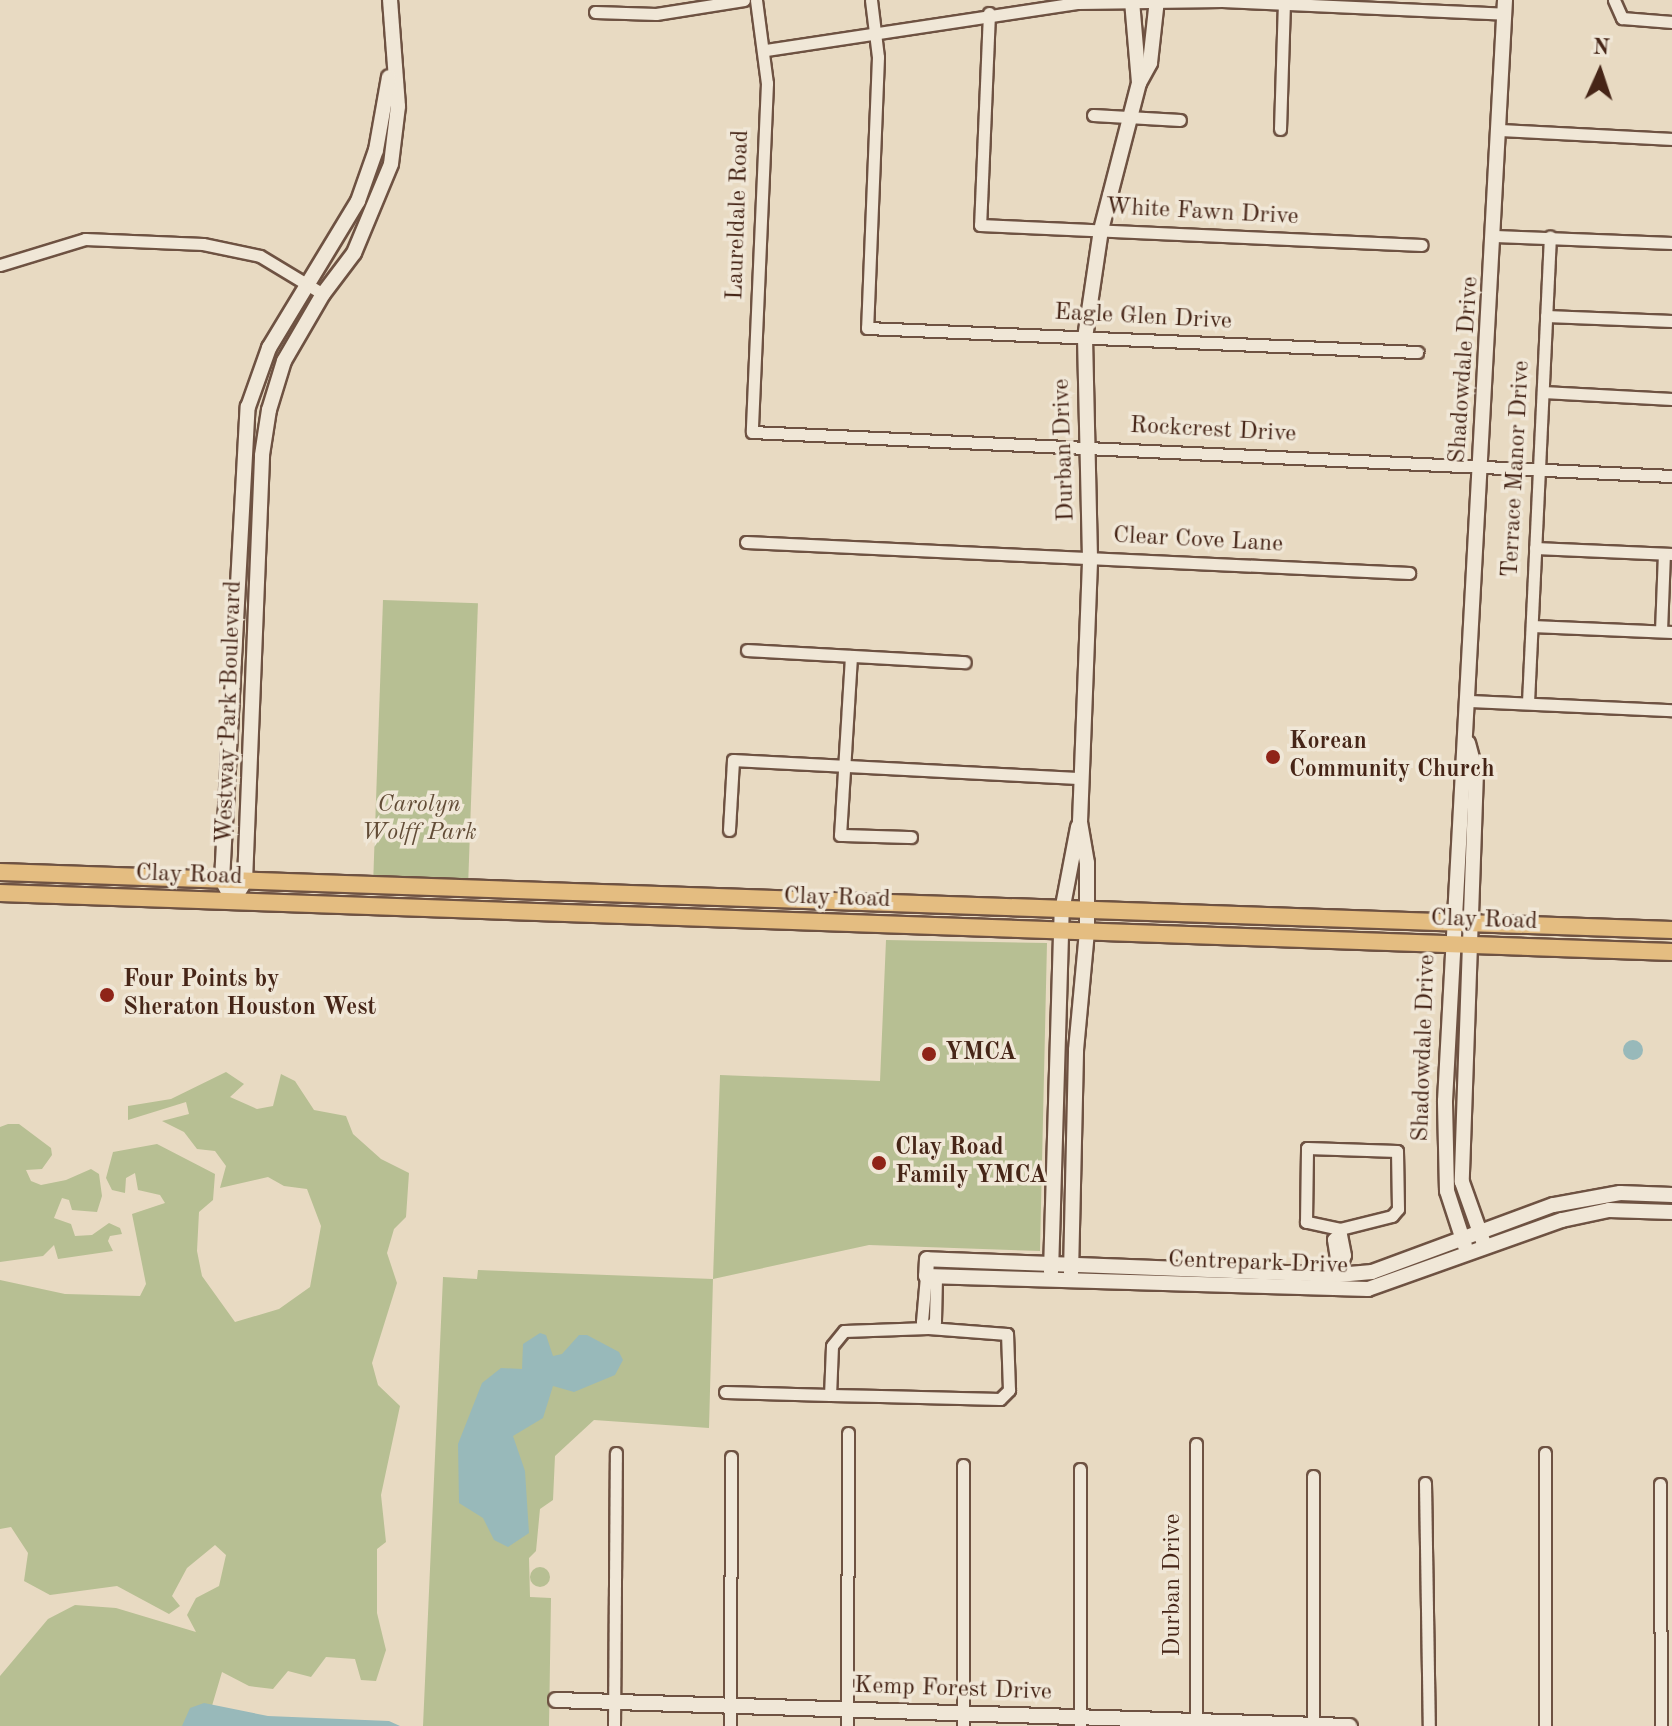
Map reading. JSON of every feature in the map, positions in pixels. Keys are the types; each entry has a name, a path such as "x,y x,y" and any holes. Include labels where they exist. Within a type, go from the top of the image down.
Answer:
{"main road":[{"name":"Clay Road","path":"0,872 1672,930"},
{"path":"59,896 61,875"},
{"path":"476,910 477,889"},
{"name":"Clay Road","path":"0,893 1672,952"},
{"path":"608,893 608,915"},
{"path":"753,899 753,920"},
{"path":"908,925 910,905"},
{"path":"1218,936 1220,916"}],"street":[{"name":"Westway Park Boulevard","path":"233,901 245,881 262,455 284,361 323,294 354,253 391,164 398,106 392,61 390,0"},
{"path":"595,12 656,14 744,0"},
{"name":"Laureldale Road","path":"752,432 766,50 756,0"},
{"path":"871,0 875,33"},
{"name":"Durban Drive","path":"1139,83 1150,63 1157,0"},
{"path":"1614,0 1617,15 1672,22"},
{"path":"766,50 1078,1 1505,7"},
{"name":"Durban Drive","path":"1071,1273 1076,1050 1087,932 1080,822 1090,558 1084,447 1085,338 1101,230 1139,83 1132,1"},
{"path":"1280,129 1284,2"},
{"name":"Shadowdale Drive","path":"1468,1256 1447,1191 1445,1101 1459,772 1468,743 1505,7"},
{"name":"White Fawn Drive","path":"989,13 980,225 1422,245"},
{"name":"Eagle Glen Drive","path":"875,33 878,57 867,328 1417,352"},
{"name":"Westway Park Boulevard","path":"222,880 248,407 269,348 358,201 376,150 392,61"},
{"path":"1093,115 1180,120"},
{"path":"1501,130 1672,139"},
{"path":"1495,236 1672,243"},
{"name":"Terrace Manor Drive","path":"1528,702 1550,237"},
{"path":"0,265 59,243 118,238 235,248 309,281 323,294"},
{"path":"1546,316 1672,321"},
{"path":"1543,392 1672,399"},
{"name":"Rockcrest Drive","path":"752,432 1672,476"},
{"name":"Clear Cove Lane","path":"746,542 1409,573"},
{"path":"1532,626 1666,632 1668,554 1535,548"},
{"path":"747,650 965,662"},
{"path":"851,656 840,835 911,837"},
{"path":"1470,701 1672,710"},
{"name":"Shadowdale Drive","path":"1468,743 1476,772 1462,1102 1462,1182 1487,1249"},
{"path":"729,830 733,760 1082,778"},
{"name":"Durban Drive","path":"1051,1272 1062,911 1080,822"},
{"path":"222,880 233,901"},
{"path":"1445,1101 1462,1102"},
{"path":"1339,1279 1344,1265 1345,1239 1340,1231 1306,1222 1307,1148 1397,1151 1398,1209 1392,1216 1340,1231"},
{"name":"Centrepark Drive","path":"1051,1272 931,1276 927,1259 1071,1273 1339,1279 1372,1272 1553,1205 1598,1196 1672,1195"},
{"path":"1598,1196 1600,1212"},
{"name":"Centrepark Drive","path":"1339,1279 1368,1289 1468,1256 1562,1220 1600,1212 1672,1212"},
{"path":"928,1328 922,1322 929,1304 931,1276"},
{"path":"725,1392 830,1395 1007,1396 1007,1334 928,1328 844,1331 832,1346 830,1395"},
{"path":"847,1726 848,1433"},
{"name":"Durban Drive","path":"1196,1444 1196,1723"},
{"path":"614,1726 616,1453"},
{"path":"1545,1453 1545,1726"},
{"path":"730,1726 731,1457"},
{"path":"963,1465 963,1719"},
{"path":"1080,1469 1080,1722"},
{"path":"1313,1476 1313,1726"},
{"path":"1425,1483 1429,1726"},
{"path":"1660,1484 1661,1726"},
{"name":"Kemp Forest Drive","path":"556,1700 848,1709 963,1719 1350,1726"}],"green space":[{"name":"Carolyn Wolff Park","path":"383,600 478,603 468,888 373,885"},
{"name":"Clay Road Family YMCA","path":"886,940 1047,943 1040,1251 869,1245 713,1279 720,1075 880,1081"},
{"path":"226,1072 244,1084 230,1097 257,1109 273,1106 281,1074 295,1081 314,1110 346,1116 353,1134 381,1159 409,1173 406,1217 394,1229 387,1253 397,1283 372,1363 378,1385 400,1406 381,1495 386,1542 377,1549 377,1613 386,1650 376,1681 361,1680 355,1659 326,1657 311,1677 288,1671 273,1689 249,1686 222,1672 206,1726 0,1726 0,1676 48,1619 75,1605 116,1608 196,1632 187,1615 196,1598 219,1586 226,1555 215,1545 187,1568 172,1596 180,1606 169,1614 117,1586 50,1595 24,1581 28,1553 11,1527 0,1529 0,1280 65,1294 140,1296 146,1284 132,1214 165,1203 160,1195 138,1190 135,1173 126,1178 125,1193 112,1190 106,1178 113,1152 157,1144 215,1174 213,1200 199,1212 197,1251 202,1276 235,1322 279,1309 310,1287 321,1226 307,1189 284,1186 268,1177 220,1188 226,1166 215,1151 197,1149 184,1132 162,1121 189,1114 186,1102 128,1120 128,1106 171,1099"},
{"path":"19,1124 51,1148 52,1155 42,1169 26,1170 31,1181 41,1185 66,1180 91,1169 99,1174 102,1196 97,1212 72,1210 69,1200 62,1198 54,1218 71,1224 75,1236 92,1235 109,1223 120,1228 122,1234 110,1236 108,1241 113,1251 58,1259 54,1245 43,1256 0,1262 0,1127"},
{"path":"478,1270 713,1279 709,1428 594,1420 555,1456 553,1500 540,1509 536,1551 529,1558 530,1597 551,1598 549,1726 423,1726 443,1277 477,1279"},
{"path":"540,1567 547,1570 550,1577 547,1584 540,1587 533,1584 530,1577 533,1570"}],"water":[{"path":"1633,1040 1640,1043 1643,1050 1640,1057 1633,1060 1626,1057 1623,1050 1626,1043"},
{"path":"540,1333 546,1335 553,1356 562,1354 579,1335 587,1335 619,1352 623,1360 615,1375 574,1392 553,1386 543,1418 513,1436 525,1471 529,1533 508,1547 494,1540 483,1518 459,1503 458,1444 482,1383 501,1368 522,1369 523,1344"},
{"path":"204,1703 268,1716 389,1721 400,1726 182,1726 190,1708"}],"place":[{"name":"Korean Community Church","path":"1273,757"},
{"name":"Four Points by Sheraton Houston West","path":"107,995"},
{"name":"YMCA","path":"929,1054"},
{"name":"Clay Road Family YMCA","path":"879,1163"}]}
